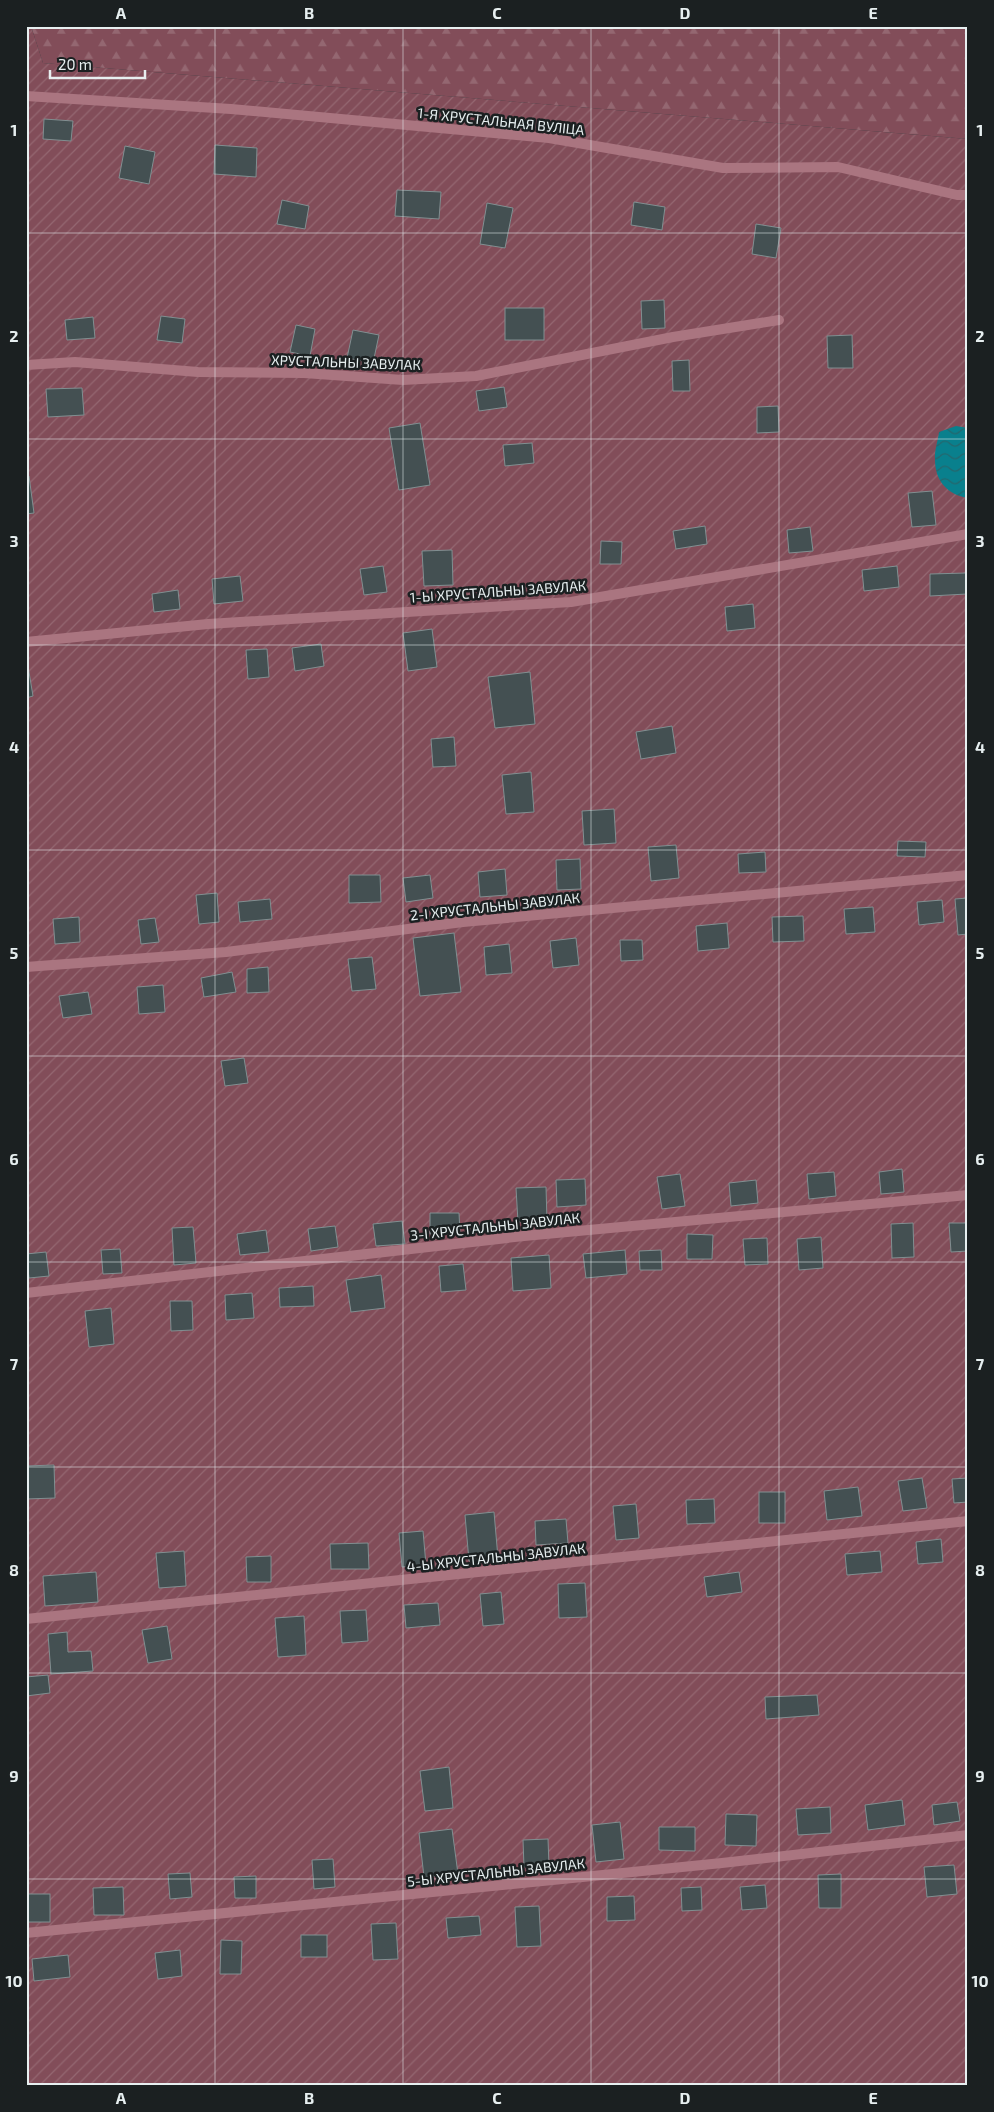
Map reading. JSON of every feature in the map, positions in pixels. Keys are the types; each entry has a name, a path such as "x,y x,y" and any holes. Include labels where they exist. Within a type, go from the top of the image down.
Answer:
{"lane":[{"name":"1-Я ХРУСТАЛЬНАЯ ВУЛІЦА","path":"26,96 231,109 549,138 723,168 838,167 957,195 968,195"},
{"name":"ХРУСТАЛЬНЫ ЗАВУЛАК","path":"26,365 75,362 198,372 304,373 402,380 476,376 673,337 779,320"},
{"name":"1-Ы ХРУСТАЛЬНЫ ЗАВУЛАК","path":"26,642 208,624 571,602 968,534"},
{"name":"2-І ХРУСТАЛЬНЫ ЗАВУЛАК","path":"26,967 226,952 463,922 968,875"},
{"name":"3-І ХРУСТАЛЬНЫ ЗАВУЛАК","path":"26,1293 524,1236 968,1194"},
{"name":"4-Ы ХРУСТАЛЬНЫ ЗАВУЛАК","path":"26,1619 968,1521"},
{"name":"5-Ы ХРУСТАЛЬНЫ ЗАВУЛАК","path":"26,1933 722,1863 968,1835"}],"green space":[{"path":"26,26 31,26 43,63 968,139 968,2086 26,2086"},
{"path":"31,26 968,26 968,139 43,63"}],"water":[{"path":"956,426 968,428 968,498 954,494 944,486 937,474 936,468 935,453 939,432"}],"building":[{"path":"44,119 73,121 71,141 43,139"},
{"path":"215,145 257,148 256,177 214,174"},
{"path":"125,146 155,152 149,184 119,178"},
{"path":"397,190 441,192 439,219 395,216"},
{"path":"282,200 309,206 305,229 277,224"},
{"path":"634,202 665,207 662,230 631,225"},
{"path":"487,203 513,208 505,248 480,244"},
{"path":"756,224 781,228 776,258 752,254"},
{"path":"664,300 665,328 642,329 641,301"},
{"path":"505,308 544,308 544,340 505,340"},
{"path":"161,316 185,319 182,343 157,340"},
{"path":"93,317 95,338 67,340 65,320"},
{"path":"296,325 315,329 310,356 290,352"},
{"path":"353,330 379,335 373,363 347,358"},
{"path":"852,335 853,368 828,368 827,336"},
{"path":"689,360 690,391 673,391 672,361"},
{"path":"504,387 507,407 479,411 476,391"},
{"path":"82,388 84,415 48,417 46,389"},
{"path":"778,406 779,432 757,433 757,407"},
{"path":"420,423 430,485 399,490 389,428"},
{"path":"532,443 534,463 505,466 503,445"},
{"path":"26,476 29,476 34,513 26,514"},
{"path":"932,491 936,525 912,527 908,493"},
{"path":"705,526 707,544 676,549 673,531"},
{"path":"810,527 813,551 789,553 787,530"},
{"path":"601,541 622,542 621,564 600,564"},
{"path":"452,550 453,585 424,586 422,551"},
{"path":"383,566 387,592 364,595 360,569"},
{"path":"897,566 899,587 864,591 862,570"},
{"path":"966,573 967,594 930,596 930,574"},
{"path":"240,576 243,601 214,604 212,579"},
{"path":"178,590 180,609 154,612 152,594"},
{"path":"753,604 755,628 727,631 725,607"},
{"path":"432,629 437,667 408,671 403,633"},
{"path":"321,644 324,666 295,671 292,648"},
{"path":"267,649 269,677 248,679 246,650"},
{"path":"26,666 28,666 33,696 26,698"},
{"path":"530,672 535,724 495,728 488,677"},
{"path":"672,726 676,753 641,759 636,732"},
{"path":"454,737 456,766 433,767 431,739"},
{"path":"531,772 534,812 506,814 502,775"},
{"path":"614,809 616,843 584,845 582,811"},
{"path":"898,841 926,842 925,857 897,856"},
{"path":"676,845 679,878 651,881 648,847"},
{"path":"765,852 766,872 739,873 738,854"},
{"path":"580,859 581,889 557,890 556,860"},
{"path":"505,869 507,895 480,897 478,872"},
{"path":"349,875 380,875 381,902 349,903"},
{"path":"430,875 433,898 406,902 403,878"},
{"path":"217,893 219,922 199,924 196,895"},
{"path":"968,898 968,934 958,935 955,899"},
{"path":"270,899 272,919 240,922 238,902"},
{"path":"942,900 944,922 919,925 917,902"},
{"path":"873,907 875,932 846,934 844,909"},
{"path":"803,916 804,941 773,942 772,917"},
{"path":"79,917 80,942 55,944 53,919"},
{"path":"155,918 159,942 141,944 138,920"},
{"path":"727,923 729,948 698,951 696,926"},
{"path":"454,933 461,992 420,996 413,938"},
{"path":"576,938 579,965 553,968 550,941"},
{"path":"620,940 642,940 643,960 621,961"},
{"path":"509,944 512,973 486,975 484,947"},
{"path":"372,957 376,989 352,991 348,959"},
{"path":"268,967 269,992 247,993 247,969"},
{"path":"232,972 236,992 204,997 201,978"},
{"path":"163,985 165,1012 139,1014 137,987"},
{"path":"88,992 92,1014 63,1018 59,996"},
{"path":"244,1058 248,1083 225,1086 221,1061"},
{"path":"902,1169 904,1192 881,1194 879,1172"},
{"path":"834,1172 836,1196 809,1199 807,1174"},
{"path":"680,1174 685,1206 662,1209 657,1177"},
{"path":"585,1179 586,1205 557,1207 556,1180"},
{"path":"756,1180 758,1203 731,1206 729,1183"},
{"path":"546,1187 547,1221 518,1222 516,1188"},
{"path":"430,1213 459,1213 460,1233 430,1234"},
{"path":"402,1221 405,1244 376,1246 373,1224"},
{"path":"913,1223 914,1257 892,1258 891,1224"},
{"path":"949,1223 968,1223 968,1251 951,1252"},
{"path":"335,1226 338,1247 311,1251 308,1229"},
{"path":"193,1227 196,1263 174,1265 172,1228"},
{"path":"266,1230 269,1252 240,1255 237,1234"},
{"path":"687,1234 713,1235 712,1259 687,1259"},
{"path":"821,1237 823,1268 799,1270 797,1239"},
{"path":"767,1238 768,1264 745,1265 743,1239"},
{"path":"120,1249 122,1273 103,1274 101,1250"},
{"path":"625,1250 627,1274 586,1278 583,1254"},
{"path":"661,1250 662,1270 640,1270 639,1251"},
{"path":"46,1252 49,1276 29,1278 26,1254"},
{"path":"549,1255 551,1288 513,1291 511,1258"},
{"path":"463,1264 466,1290 441,1292 439,1266"},
{"path":"381,1275 385,1308 351,1312 346,1280"},
{"path":"313,1286 314,1306 280,1307 279,1288"},
{"path":"252,1293 254,1318 226,1320 225,1295"},
{"path":"170,1301 192,1301 193,1330 171,1331"},
{"path":"111,1308 114,1344 89,1347 85,1311"},
{"path":"54,1465 55,1498 26,1499 26,1466"},
{"path":"922,1478 927,1508 903,1511 898,1481"},
{"path":"968,1478 968,1502 954,1503 952,1479"},
{"path":"858,1487 862,1516 827,1520 824,1491"},
{"path":"759,1492 785,1492 785,1523 759,1523"},
{"path":"714,1499 715,1523 687,1524 686,1500"},
{"path":"636,1504 639,1538 616,1540 613,1506"},
{"path":"494,1512 498,1558 469,1561 465,1515"},
{"path":"566,1519 568,1543 536,1545 535,1521"},
{"path":"423,1531 426,1565 402,1567 399,1533"},
{"path":"941,1539 943,1562 918,1564 916,1542"},
{"path":"368,1543 369,1569 331,1569 330,1544"},
{"path":"184,1551 186,1586 159,1588 156,1553"},
{"path":"880,1551 882,1572 847,1575 845,1554"},
{"path":"271,1556 271,1582 247,1582 246,1557"},
{"path":"96,1572 98,1602 45,1606 43,1576"},
{"path":"739,1572 742,1592 707,1597 704,1577"},
{"path":"585,1583 587,1617 559,1618 558,1584"},
{"path":"501,1592 504,1624 483,1626 480,1594"},
{"path":"438,1603 440,1625 406,1628 404,1605"},
{"path":"366,1610 368,1641 342,1643 340,1611"},
{"path":"304,1616 306,1655 278,1657 275,1618"},
{"path":"167,1626 172,1659 148,1663 142,1630"},
{"path":"67,1632 68,1652 91,1651 93,1671 51,1674 48,1634"},
{"path":"48,1675 50,1693 26,1696 26,1677"},
{"path":"817,1695 819,1715 766,1719 765,1697"},
{"path":"449,1767 453,1808 425,1811 420,1771"},
{"path":"902,1800 905,1825 868,1830 865,1805"},
{"path":"957,1802 960,1821 934,1825 932,1805"},
{"path":"830,1807 831,1833 798,1835 796,1809"},
{"path":"726,1814 757,1815 756,1846 725,1845"},
{"path":"620,1822 624,1859 596,1862 592,1825"},
{"path":"659,1827 695,1827 695,1851 659,1850"},
{"path":"452,1829 458,1874 424,1877 419,1833"},
{"path":"548,1839 549,1866 524,1867 523,1840"},
{"path":"333,1859 335,1887 314,1889 312,1860"},
{"path":"954,1865 957,1894 927,1897 924,1867"},
{"path":"190,1873 192,1897 170,1899 168,1874"},
{"path":"841,1874 841,1908 819,1908 818,1875"},
{"path":"256,1876 256,1898 235,1898 234,1877"},
{"path":"765,1885 767,1908 742,1910 740,1887"},
{"path":"123,1887 124,1915 94,1915 93,1888"},
{"path":"701,1887 702,1910 682,1911 681,1888"},
{"path":"26,1894 50,1894 50,1922 26,1922"},
{"path":"634,1896 635,1920 607,1921 607,1897"},
{"path":"539,1906 541,1946 517,1947 515,1907"},
{"path":"479,1916 481,1935 448,1938 446,1918"},
{"path":"396,1923 398,1959 373,1960 371,1924"},
{"path":"301,1935 327,1935 327,1957 301,1957"},
{"path":"221,1940 242,1941 241,1974 220,1974"},
{"path":"180,1950 182,1976 158,1979 155,1953"},
{"path":"68,1955 70,1977 34,1981 32,1959"}]}
